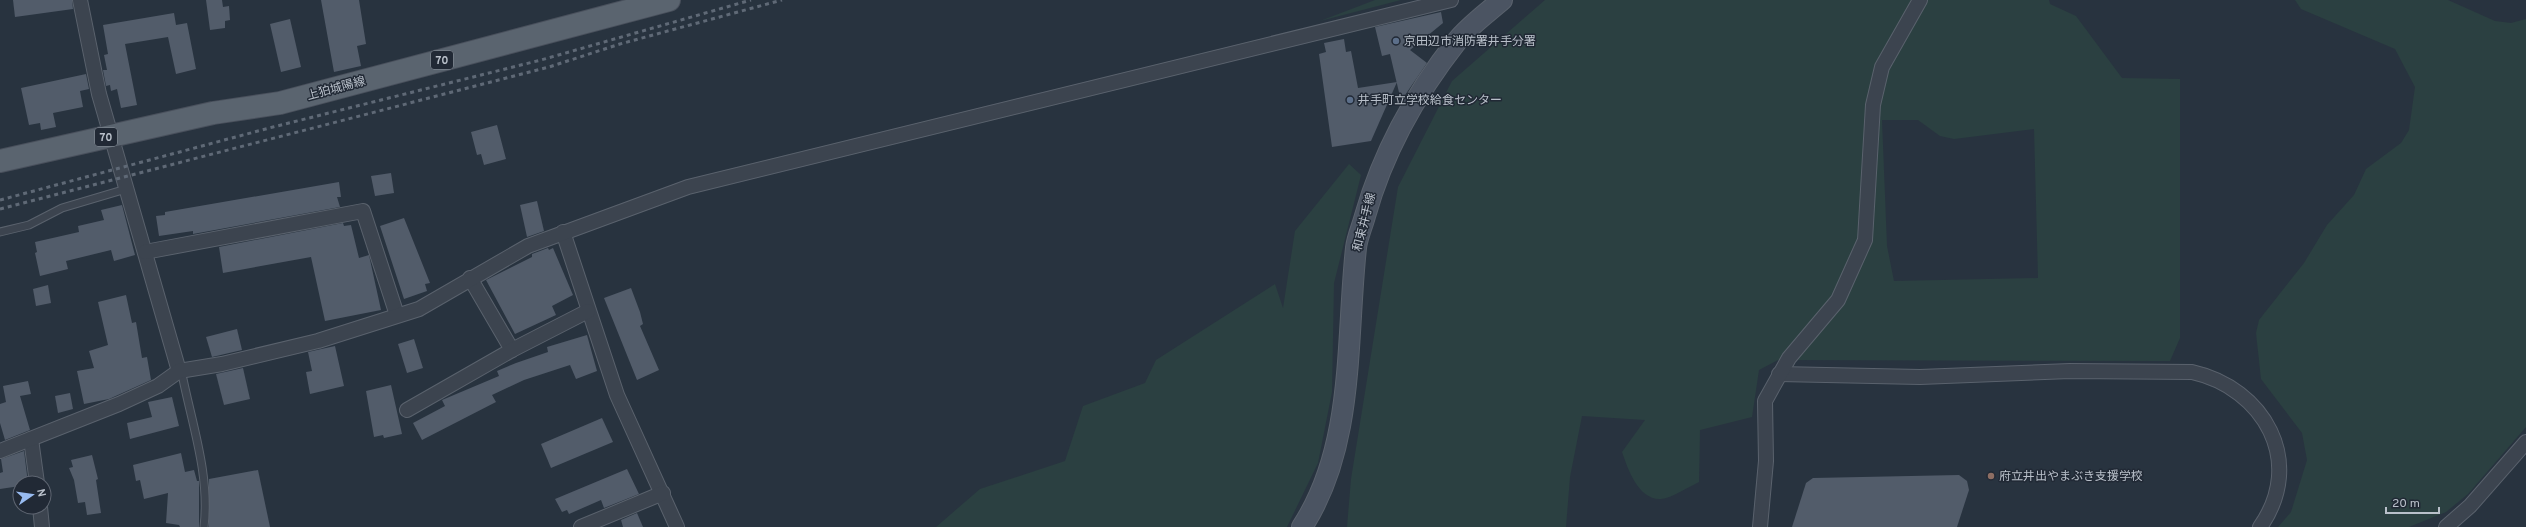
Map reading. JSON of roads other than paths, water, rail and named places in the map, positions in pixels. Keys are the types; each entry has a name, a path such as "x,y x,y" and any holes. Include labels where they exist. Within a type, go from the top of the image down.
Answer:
{"main road":[{"name":"上狛城陽線","path":"0,161 213,113 280,103 669,0"},
{"name":"和束井手線","path":"1302,527 1316,506 1333,454 1345,397 1356,246 1374,183 1400,127 1427,83 1458,40 1502,0"}],"street":[{"path":"80,0 111,136 179,371"},
{"path":"0,451 86,419 158,386 179,371 222,364 383,322 397,315 419,308 509,256 562,232 688,187 1451,0"},
{"path":"1760,527 1766,461 1765,401 1789,358 1838,300 1865,240 1873,105 1882,67 1920,0"},
{"path":"144,252 363,211 397,315"},
{"path":"562,232 617,395 678,527"},
{"path":"470,278 512,350"},
{"path":"407,410 512,350 588,311"},
{"path":"1779,374 1920,377 2070,370 2176,371 2208,375 2222,381 2248,399 2259,411 2273,439 2277,452 2278,481 2271,508 2260,527"},
{"path":"31,439 36,475"},
{"path":"2446,527 2470,506 2526,442"},
{"path":"581,527 663,493"},
{"path":"41,515 42,527"}],"lane":[{"path":"0,232 29,225 62,208 126,189"},
{"path":"179,371 183,379 202,464 206,503 204,527"}],"railway":[{"path":"0,200 273,127 541,60 751,0"},
{"path":"0,209 549,67 620,44 782,0"}],"place":[{"name":"京田辺市消防署井手分署","path":"1396,41"},
{"name":"井手町立学校給食センター","path":"1350,100"},
{"name":"府立井出やまぶき支援学校","path":"1991,476"}]}
